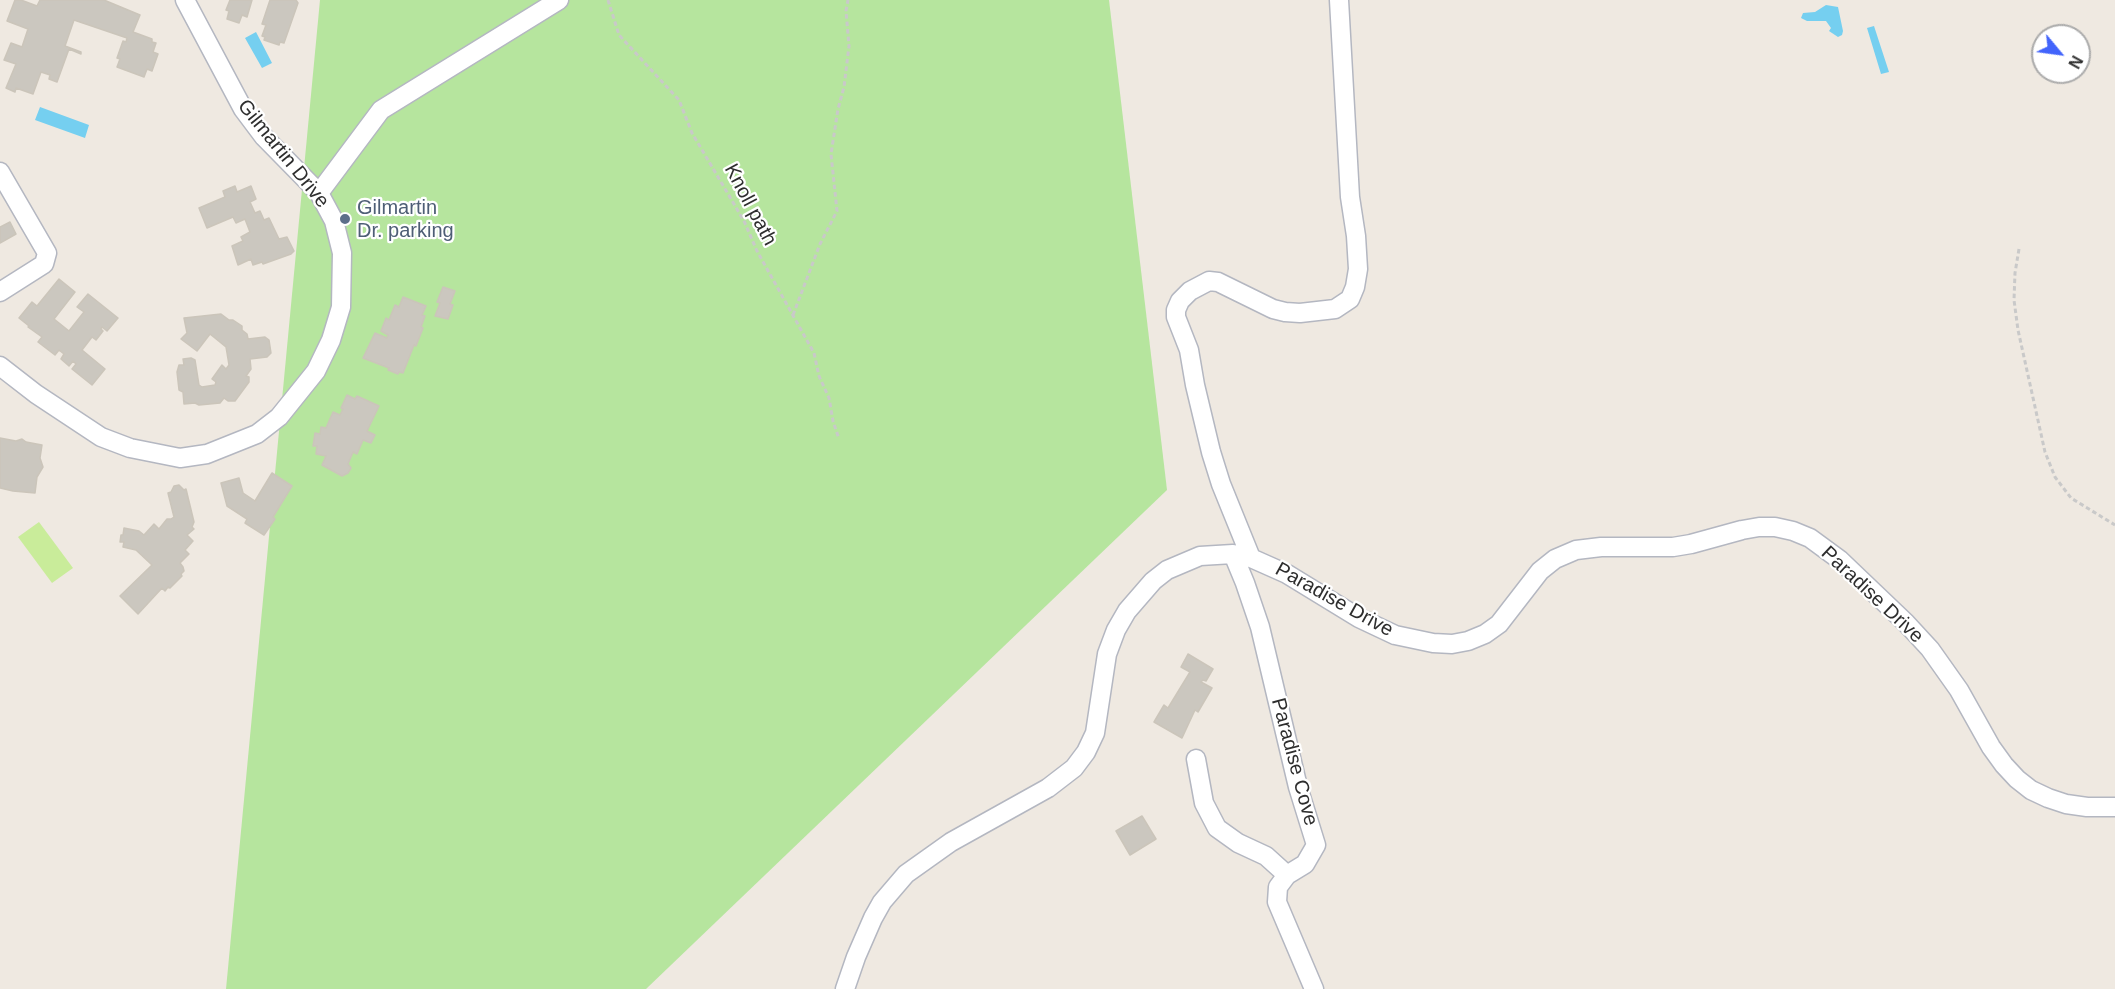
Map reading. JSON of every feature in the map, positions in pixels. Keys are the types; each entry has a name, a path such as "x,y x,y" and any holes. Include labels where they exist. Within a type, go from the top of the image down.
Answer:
{"street":[{"name":"Gilmartin Drive","path":"0,366 36,394 101,437 129,448 180,458 207,454 257,434 279,417 316,371 331,340 341,307 343,264 334,221 319,193 264,137 243,109 185,0"},
{"path":"319,193 381,110 559,0"},
{"name":"Paradise Cove","path":"1287,874 1305,864 1316,844 1298,787 1260,627 1245,583 1242,556 1211,452 1194,385 1190,350 1176,317 1176,310 1180,301 1190,291 1209,281 1218,282 1273,309 1285,312 1300,313 1335,309 1350,299 1358,269 1350,197 1339,0"},
{"path":"0,172 47,253 44,264 0,292"},
{"name":"Paradise Drive","path":"845,989 873,918 882,902 906,874 951,842 1048,788 1074,768 1086,752 1095,733 1107,654 1116,630 1140,594 1167,570 1200,556 1242,556 1287,574 1359,618 1395,635 1433,643 1452,644 1485,634 1499,624 1540,571 1555,559 1576,550 1600,547 1673,547 1759,527 1775,527 1793,531 1810,538 1840,560 1930,649 1959,690 1991,747 2017,779 2031,790 2066,804 2115,807"},
{"path":"1196,759 1204,803 1218,828 1238,843 1266,856 1287,874 1278,887 1277,902 1314,989"}],"path":[{"name":"Knoll path","path":"608,0 619,35 679,100 692,133 744,220 757,251 814,353 839,439"},
{"path":"794,315 820,244 837,211 831,154 844,87 849,46 846,11 848,0"},
{"path":"2019,249 2014,300 2018,330 2045,452 2055,477 2071,498 2115,525"}],"green space":[{"path":"320,0 1109,0 1167,490 646,989 226,989"},
{"path":"39,522 73,568 52,583 18,537"}],"water":[{"path":"1826,5 1838,7 1843,31 1838,37 1829,31 1831,28 1826,21 1807,21 1801,18 1803,13 1815,12"},
{"path":"1874,26 1889,72 1881,74 1867,28"},
{"path":"256,32 272,63 262,68 245,38"},
{"path":"40,107 89,125 85,138 35,120"}],"building":[{"path":"15,0 37,6 40,0 104,0 140,15 133,32 152,39 152,42 156,43 153,52 158,54 152,71 147,69 144,77 117,67 120,59 117,58 123,41 126,42 127,38 74,20 65,46 81,54 69,49 57,82 49,79 50,75 41,72 33,94 16,88 15,92 6,88 16,64 4,60 11,43 22,47 28,29 7,21"},
{"path":"230,0 252,0 247,17 242,15 239,23 227,19 229,11 226,10"},
{"path":"270,0 296,0 298,3 284,43 280,42 279,45 264,40 265,37 262,36 266,25 262,24"},
{"path":"235,186 237,192 251,186 256,199 250,202 255,213 260,211 264,220 269,218 279,239 287,237 294,251 291,254 263,264 262,262 253,265 251,259 238,265 232,246 243,241 241,237 250,232 245,219 236,223 233,217 207,228 199,208 225,197 223,191"},
{"path":"10,222 16,234 0,243 0,227"},
{"path":"59,279 75,292 54,319 69,331 84,312 77,307 88,294 118,318 107,331 102,327 103,331 96,340 92,337 82,350 105,369 92,385 72,369 76,364 73,361 69,366 61,359 64,354 59,350 55,355 38,342 42,337 19,318 32,302 37,306"},
{"path":"443,287 455,291 448,319 435,316"},
{"path":"403,297 426,306 422,315 425,316 421,327 423,328 416,346 414,345 403,373 398,374 363,358 375,333 387,338 388,335 381,331 386,318 389,320 395,305 399,307"},
{"path":"221,314 242,326 248,339 265,337 269,340 271,353 267,357 250,359 251,369 246,376 249,377 249,382 235,401 228,401 224,398 220,403 184,404 183,392 179,390 177,372 179,365 184,365 183,359 195,360 199,385 202,387 215,385 216,382 212,379 222,365 226,369 229,365 226,347 210,334 197,351 181,339 187,333 184,318"},
{"path":"347,395 355,399 357,396 379,406 367,431 375,435 371,443 363,440 357,454 353,452 348,464 351,468 342,476 322,465 326,456 316,454 317,446 313,446 315,433 320,434 321,427 326,428 333,412 340,415"},
{"path":"0,438 16,441 22,439 42,445 40,458 43,467 37,477 35,493 0,488"},
{"path":"272,473 292,486 264,535 245,523 247,519 227,506 221,483 239,478 243,493 255,501"},
{"path":"179,485 184,490 186,489 194,522 192,527 194,529 187,535 193,541 185,550 189,554 180,563 184,571 170,588 168,587 165,591 162,588 138,614 120,596 152,565 136,550 123,547 124,542 120,542 121,535 123,535 124,528 139,531 144,535 154,524 159,529 167,519 174,517 168,493 174,486"},
{"path":"1188,654 1213,669 1206,681 1201,682 1212,688 1198,712 1195,710 1182,738 1154,722 1164,705 1168,708 1190,672 1181,667"},
{"path":"1142,816 1156,839 1130,855 1116,831"}],"place":[{"name":"Gilmartin Dr. parking","path":"345,219"}]}
